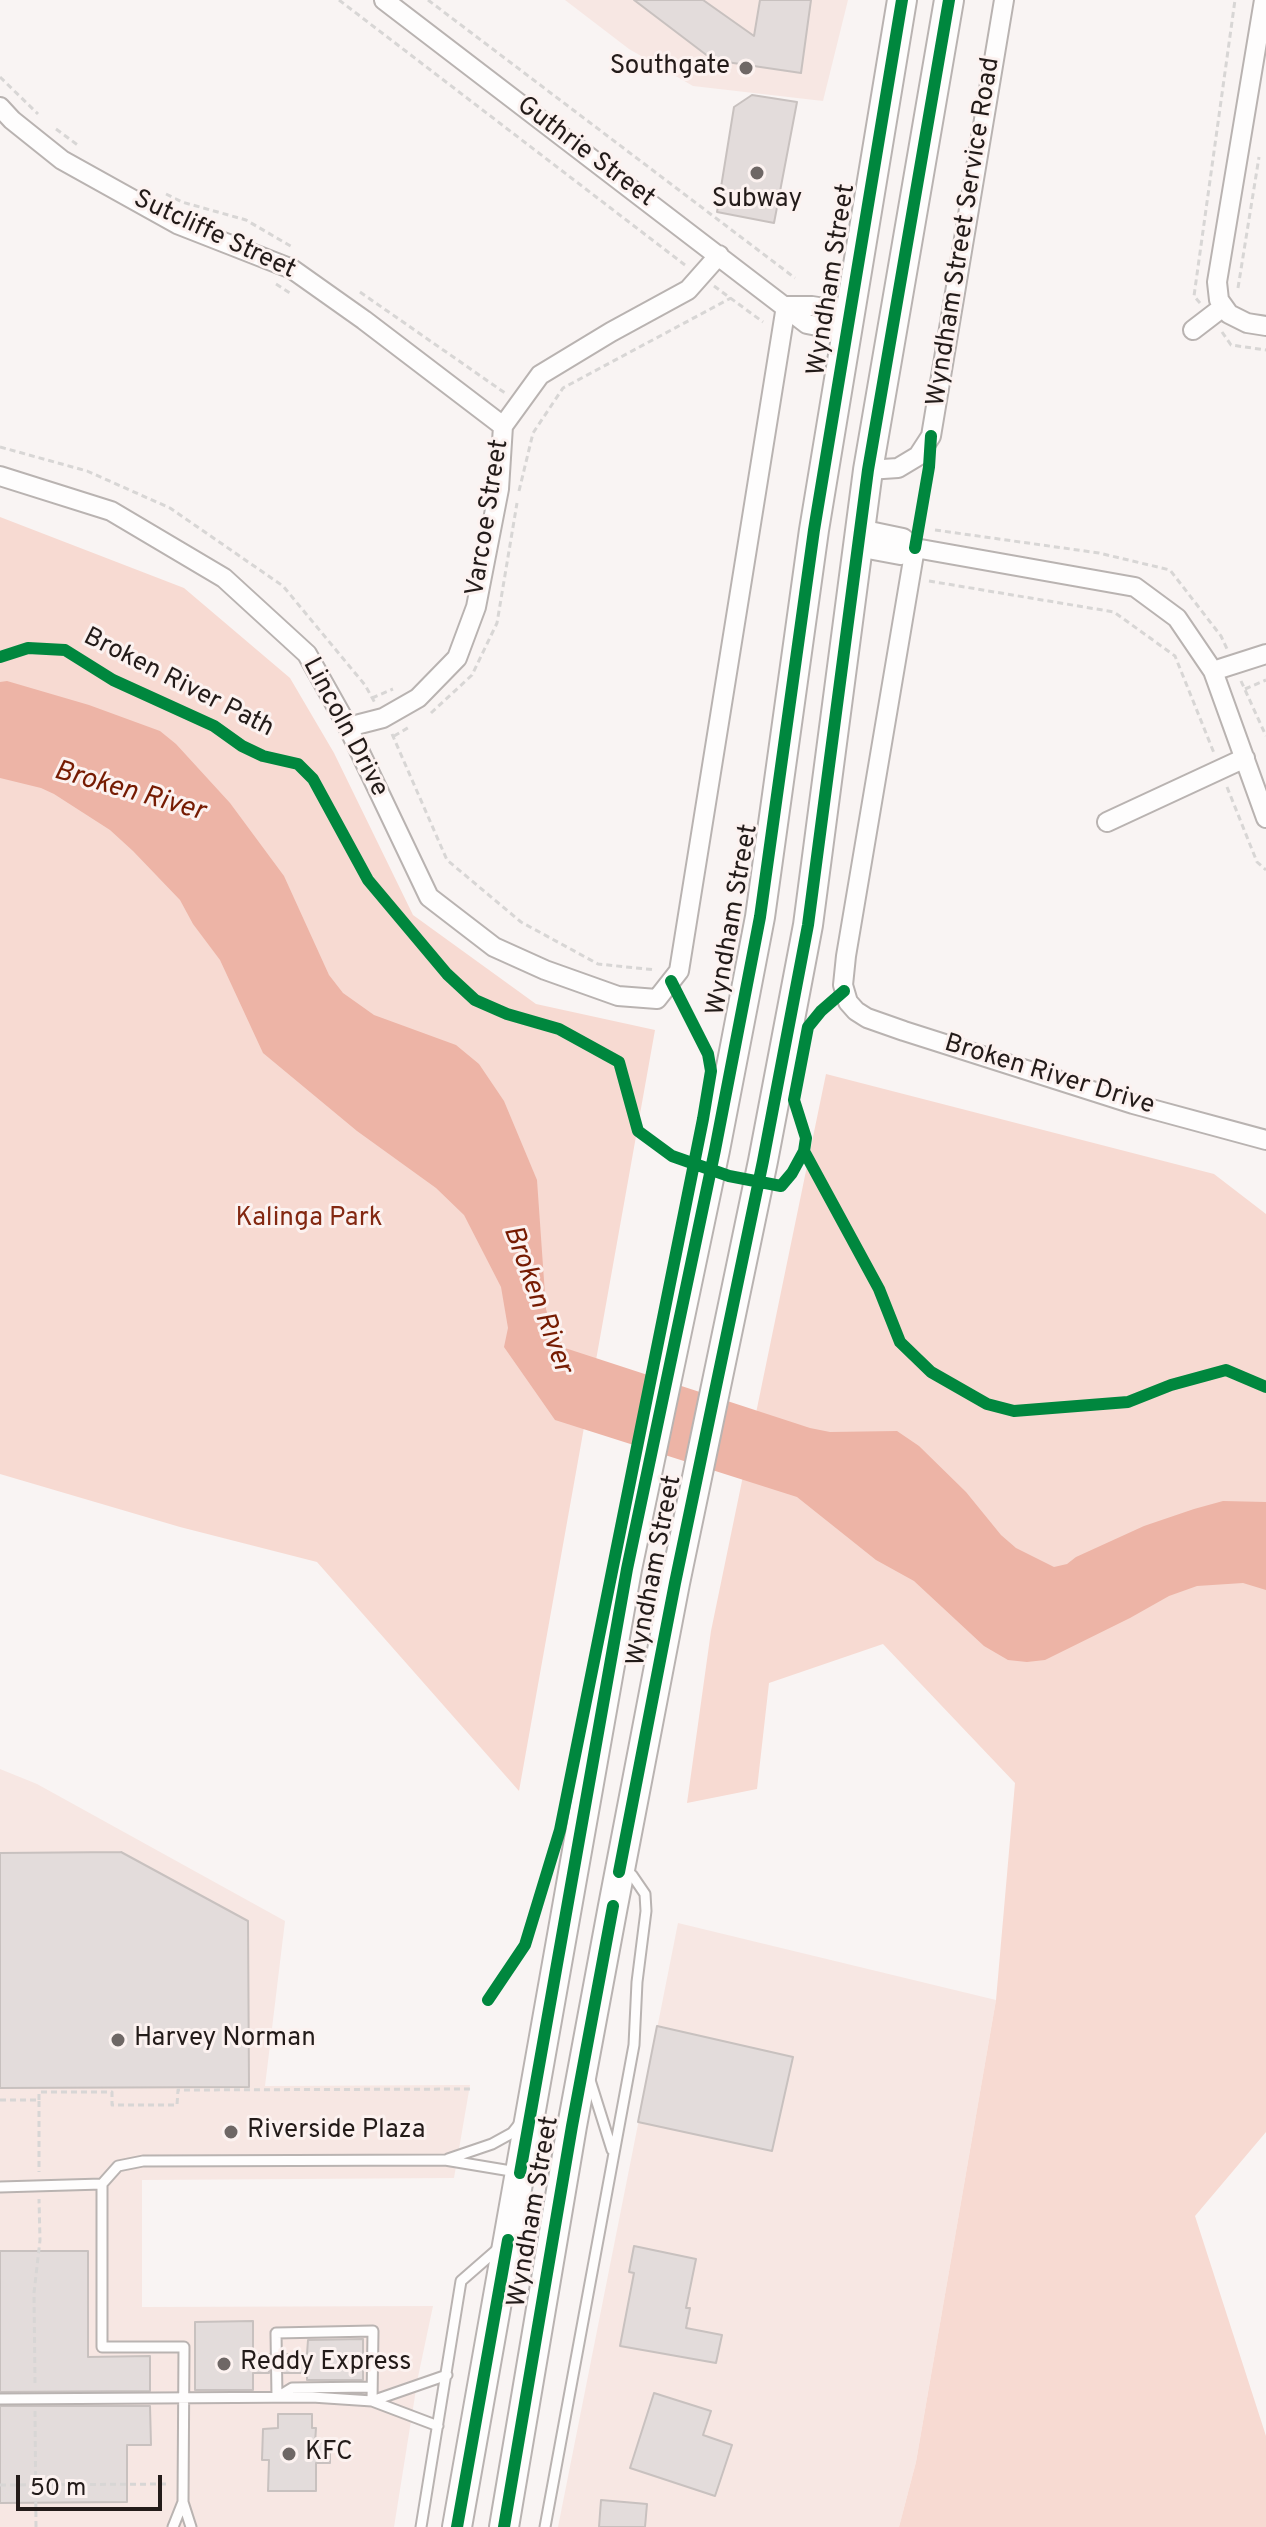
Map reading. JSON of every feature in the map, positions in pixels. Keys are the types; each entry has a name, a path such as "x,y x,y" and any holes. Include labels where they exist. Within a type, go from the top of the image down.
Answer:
{"highway":[{"name":"Wyndham Street","path":"457,2527 627,1569 715,1150 760,917 814,530 902,0"},
{"name":"Wyndham Street","path":"503,2524 619,1872 808,925 868,470 949,0"},
{"path":"849,322 894,330"},
{"path":"814,530 858,538"},
{"path":"565,1913 586,1885 599,1875 619,1872"},
{"path":"520,2173 555,2149 572,2126"}],"street":[{"name":"Guthrie Street","path":"384,0 786,306"},
{"name":"Wyndham Street Service Road","path":"868,470 898,468 918,456 931,436 1004,0"},
{"path":"1264,0 1217,292 1238,320 1266,326"},
{"name":"Sutcliffe Street","path":"0,107 62,160 177,224 292,269 503,426"},
{"name":"Varcoe Street","path":"348,727 383,718 418,698 457,658 479,592 499,489 503,426 540,375 688,290 719,255"},
{"path":"1193,330 1229,304"},
{"path":"786,306 812,306 849,322"},
{"name":"Wyndham Street","path":"657,999 679,971 786,306"},
{"name":"Lincoln Drive","path":"0,476 111,511 224,578 307,654 348,727 429,897 494,947 545,970 618,996 657,999"},
{"path":"858,538 903,538 915,548 1135,587 1177,618 1213,671 1266,818"},
{"name":"Broken River Drive","path":"915,548 846,956 844,991 848,1002 867,1018 1133,1104 1266,1140"},
{"path":"1213,671 1266,654"},
{"path":"1107,822 1245,758"}],"lane":[{"path":"545,2527 634,2045 645,1894 632,1875 619,1872"},
{"path":"584,2062 614,2154"},
{"path":"445,2160 492,2144 512,2133 531,2108"},
{"path":"191,2527 183,2502 184,2347 102,2347 102,2184 118,2166 143,2161 445,2160 520,2173"},
{"path":"0,2187 102,2184"},
{"path":"421,2527 461,2281 508,2240"},
{"path":"277,2397 276,2333 373,2331 372,2401"},
{"path":"372,2401 447,2375"},
{"path":"277,2397 292,2388 372,2387"},
{"path":"0,2399 277,2397 372,2401 438,2426"},
{"path":"173,2527 183,2502"}],"path":[{"path":"339,0 764,323"},
{"path":"428,0 795,278"},
{"path":"1229,304 1261,143"},
{"path":"269,280 297,297"},
{"path":"427,716 472,675 497,623 521,481 533,433 563,388 731,298"},
{"path":"929,581 1114,612 1175,656 1257,862 1266,870"},
{"path":"1245,689 1266,680"},
{"path":"372,698 401,686"},
{"path":"394,736 416,723"},
{"path":"36,2527 34,2293 40,2240 39,2092 112,2092 112,2105 177,2105 178,2090 472,2089"},
{"path":"0,2100 39,2100"},
{"path":"0,2485 183,2484"}],"shaded area":[{"name":"Southgate","path":"565,0 848,0 823,101 693,86 629,49"},
{"name":"Riverside Plaza","path":"0,1769 37,1784 285,1921 265,2086 470,2085 454,2178 142,2180 142,2307 433,2306 418,2377 394,2527 0,2527"},
{"path":"678,1923 996,2000 916,2462 899,2527 558,2527"}],"green space":[{"name":"Kalinga Park","path":"0,517 184,588 290,678 334,753 413,915 536,1004 655,1030 519,1791 317,1562 180,1527 0,1474"},
{"path":"826,1074 1214,1174 1266,1214 1266,2132 1195,2216 1266,2436 1266,2527 899,2527 916,2462 996,2000 1015,1783 883,1644 769,1683 757,1789 687,1803 711,1631"}],"water":[{"name":"Broken River","path":"7,681 89,705 160,731 176,744 230,803 284,876 329,975 343,993 374,1015 456,1045 479,1064 504,1101 537,1180 546,1309 552,1330 565,1348 810,1428 830,1432 897,1431 919,1446 966,1492 1001,1535 1016,1548 1054,1567 1067,1564 1144,1526 1194,1509 1223,1501 1266,1502 1266,1590 1243,1583 1197,1586 1169,1596 1045,1660 1008,1660 984,1646 914,1581 876,1560 797,1497 555,1420 504,1347 508,1328 501,1287 464,1215 436,1188 357,1131 263,1053 220,960 193,924 180,900 133,851 110,830 54,794 0,778 0,682"}],"building":[{"path":"634,0 703,0 754,36 760,0 811,0 801,73 713,60"},
{"path":"752,95 797,102 774,223 717,212 734,107"},
{"path":"121,1852 248,1921 249,2087 0,2088 0,1853"},
{"path":"657,2026 793,2057 772,2151 638,2122"},
{"path":"634,2246 696,2259 686,2308 690,2308 686,2328 722,2335 716,2363 620,2346 634,2273 629,2272"},
{"path":"0,2251 88,2251 88,2357 150,2356 150,2391 0,2392"},
{"name":"Reddy Express","path":"253,2321 253,2354 269,2354 269,2373 253,2373 253,2390 195,2390 195,2322"},
{"path":"363,2339 363,2380 307,2380 307,2373 284,2373 284,2354 307,2354 308,2340"},
{"path":"654,2393 711,2411 703,2435 732,2445 715,2496 630,2468"},
{"path":"0,2406 150,2406 151,2445 127,2445 127,2502 0,2503"},
{"name":"KFC","path":"278,2414 312,2414 312,2428 316,2428 315,2443 330,2443 330,2463 316,2463 316,2491 268,2491 269,2460 262,2460 263,2429 278,2428"},
{"path":"601,2500 647,2504 645,2527 599,2527"}],"cycle path":[{"path":"520,2173 627,1569 715,1150 760,917 814,530 902,0"},
{"path":"619,1872 808,925 868,470 949,0"},
{"path":"915,548 929,467 931,436"},
{"name":"Broken River Path","path":"0,657 28,648 65,650 113,680 214,726 242,746 263,756 298,764 313,779 368,880 447,974 475,1000 507,1014 559,1029 619,1062 638,1131 672,1156 729,1176 781,1186 804,1151 806,1138 794,1100 808,1027 844,991"},
{"path":"488,2000 525,1945 560,1830 703,1119 711,1071 708,1054 671,981"},
{"path":"804,1151 879,1289 900,1342 931,1372 987,1404 1014,1411 1128,1402 1171,1385 1226,1370 1266,1387"},
{"path":"504,2527 613,1906"},
{"path":"457,2527 508,2240"}],"place":[{"name":"Southgate","path":"746,68"},
{"name":"Subway","path":"757,173"},
{"name":"Harvey Norman","path":"118,2040"},
{"name":"Riverside Plaza","path":"231,2132"},
{"name":"Reddy Express","path":"224,2364"},
{"name":"KFC","path":"289,2454"}]}
